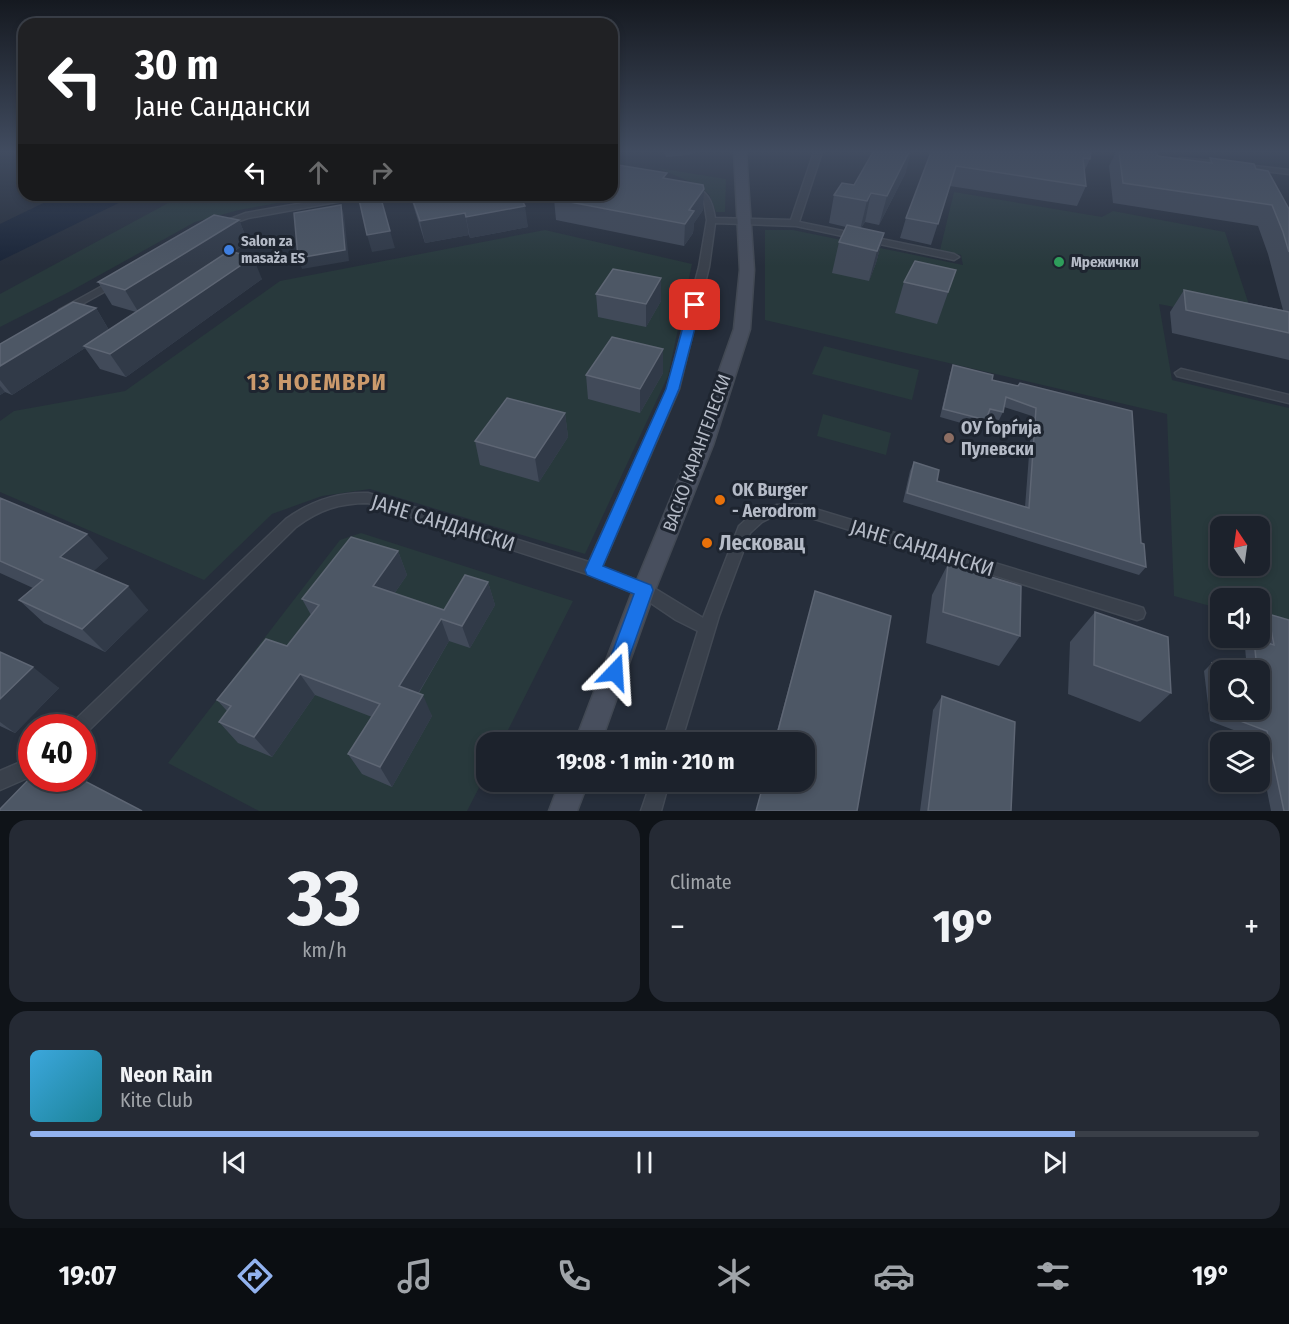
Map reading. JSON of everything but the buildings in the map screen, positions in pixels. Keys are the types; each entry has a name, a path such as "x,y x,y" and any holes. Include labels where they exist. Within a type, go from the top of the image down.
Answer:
{"street":[{"path":"593,570 673,389 704,267 711,220 708,201 702,193 695,190"},
{"name":"ВАСКО КАРАНГЕЛЕСКИ","path":"592,732 703,445 742,329 747,270 743,190"},
{"path":"794,224 805,190"},
{"path":"210,228 246,216 330,201"},
{"path":"711,220 794,224 954,257"},
{"path":"51,317 131,273"},
{"path":"1181,373 1289,399"},
{"name":"ЈАНЕ САНДАНСКИ","path":"94,714 291,523 326,502 344,498 368,498 593,570 645,590 682,615 708,628"},
{"name":"ЈАНЕ САНДАНСКИ","path":"675,732 708,628 744,530 753,521 774,509 802,510 1137,613"},
{"path":"0,781 18,773"},
{"path":"562,811 570,792"},
{"path":"651,811 657,792"}],"shaded area":[{"path":"703,190 726,190 725,212 716,212 709,194"},
{"path":"954,192 1102,217 1113,211 1225,232 1255,323 1159,304 1172,380 1289,408 1289,628 1270,622 1270,588 1210,588 1210,606 1174,596 1167,414 765,320 765,230 793,230 963,265 961,255 940,250"},
{"path":"172,201 288,201 239,210 195,222 69,292 0,327 0,294"},
{"path":"545,230 692,264 668,376 585,554 370,489 322,496 272,514 204,580 0,492 0,421 14,411 125,391 280,281"},
{"path":"824,346 919,370 912,400 812,374"},
{"path":"823,414 891,433 886,455 817,436"},
{"path":"361,533 573,601 507,732 476,732 477,792 467,811 259,811 168,763 340,540"}],"water":[{"path":"48,201 123,201 0,261 0,224"}],"place":[{"name":"Salon za masaža ES","path":"229,250"},
{"name":"Мрежички","path":"1059,262"},
{"name":"ОУ Ѓорѓија Пулевски","path":"949,438"},
{"name":"OK Burger - Aerodrom","path":"720,500"},
{"name":"Лесковац","path":"707,543"}],"district":[{"name":"13 НОЕМВРИ","path":"317,382"}],"route":[{"path":"615,672 645,590 593,570 673,389 695,305"}]}
